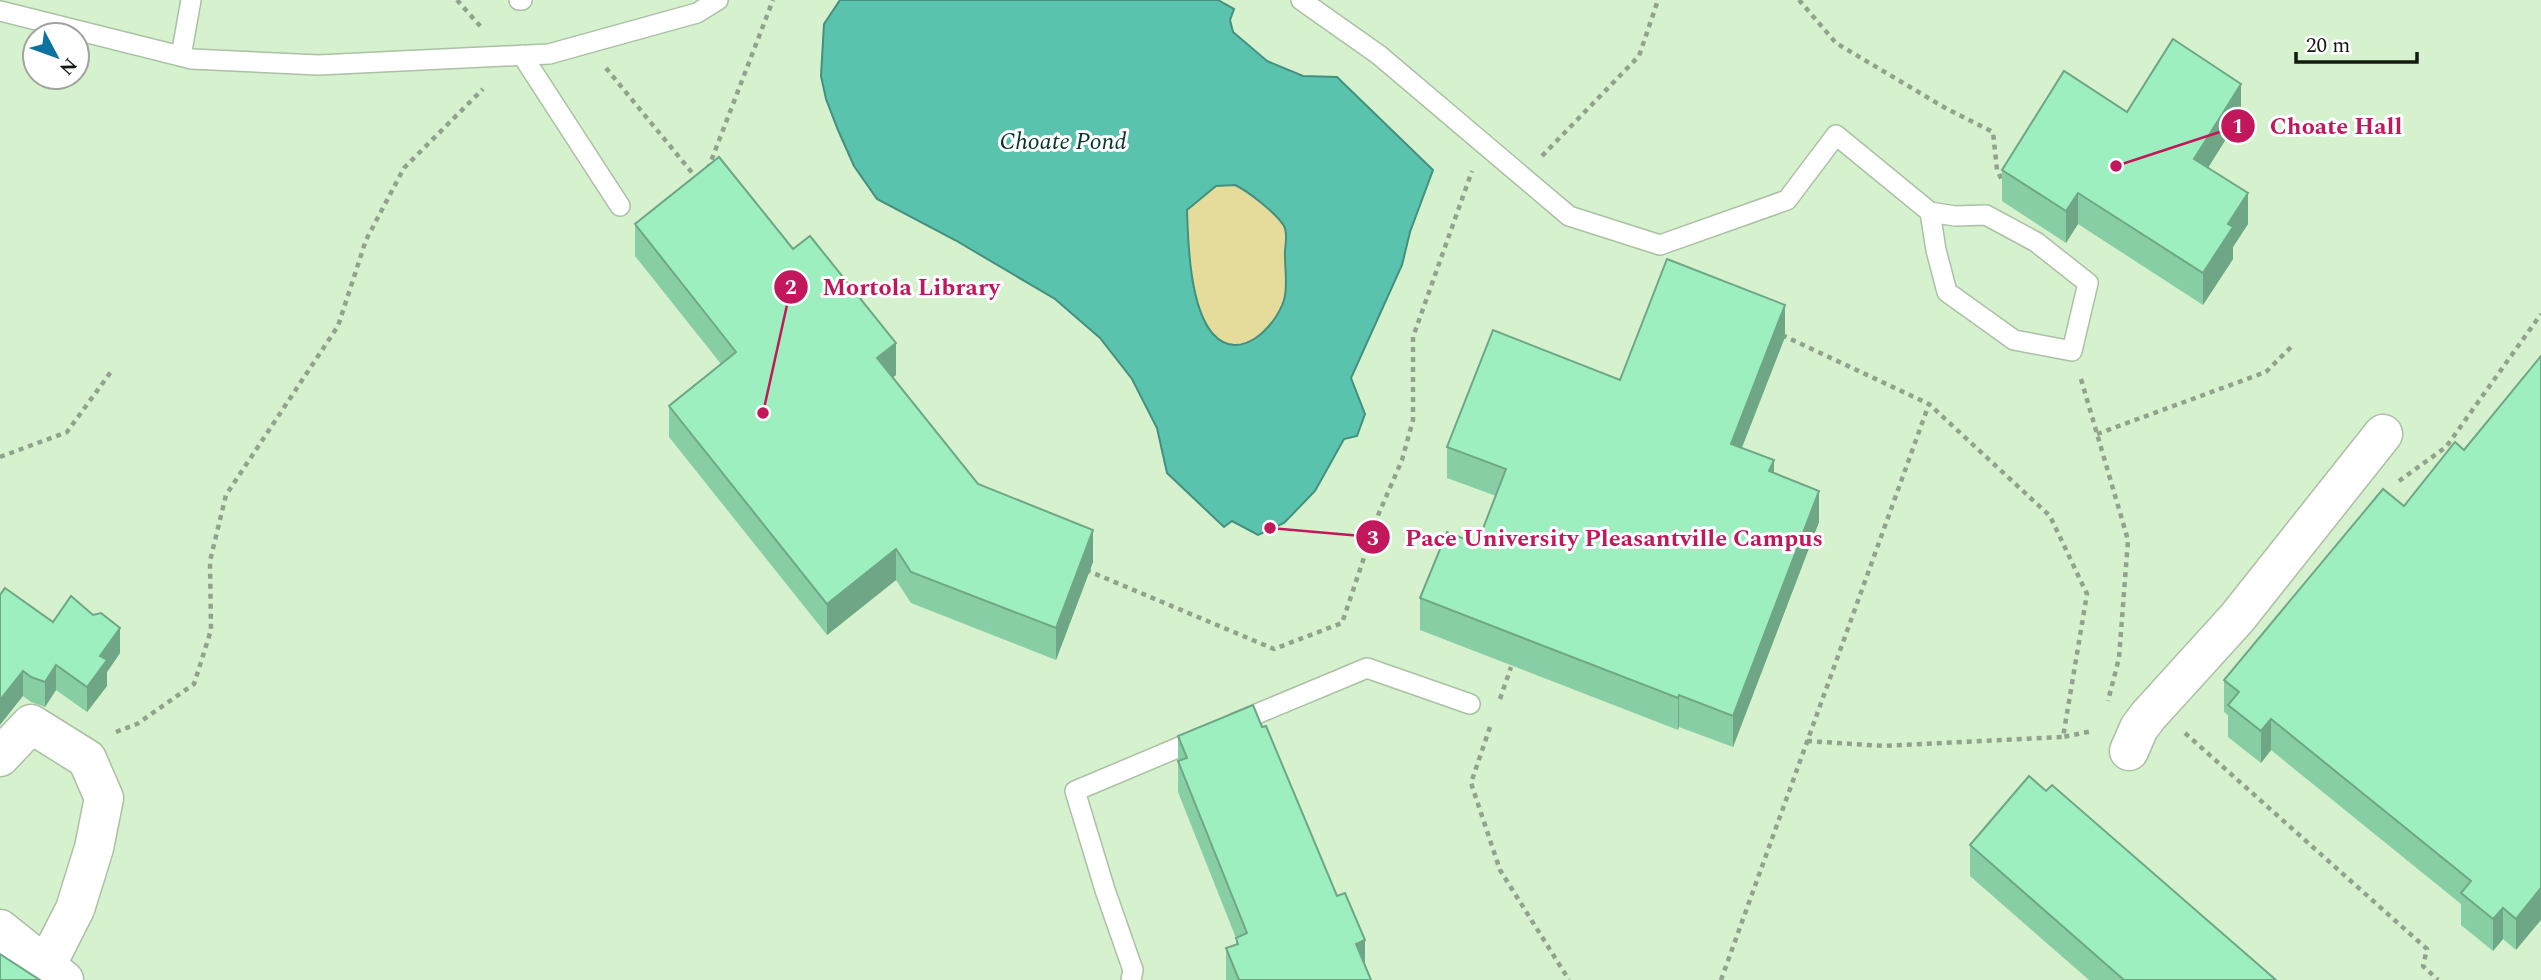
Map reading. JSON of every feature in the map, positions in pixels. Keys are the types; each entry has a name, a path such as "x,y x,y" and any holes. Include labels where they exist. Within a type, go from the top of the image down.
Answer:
{"street":[{"path":"2134,739 2237,618 2383,434"},
{"path":"0,757 30,724 87,759 104,798 94,848 55,973 0,929"}],"lane":[{"path":"181,57 191,0"},
{"path":"0,10 192,59 318,65 549,54 697,13 718,0"},
{"path":"1301,0 1379,55 1569,216 1660,244 1787,200 1836,135 1930,212 1955,216 1986,215 2036,242 2088,283 2072,351 2014,340 1947,292 1930,212"},
{"path":"522,55 620,206"},
{"path":"1131,980 1133,970 1075,791 1367,668 1469,704"}],"path":[{"path":"587,43 702,186 773,0"},
{"path":"1522,175 1639,56 1658,0"},
{"path":"1798,0 1836,43 1947,109 1993,132 1997,170 2007,192"},
{"path":"74,750 137,724 194,684 211,630 210,561 226,495 338,326 366,240 404,168 483,89 538,76"},
{"path":"1073,564 1274,649 1342,623 1379,513 1402,460 1413,420 1413,337 1483,141"},
{"path":"1774,331 1929,404 2050,516 2087,594 2063,737"},
{"path":"2097,434 2266,372 2292,345"},
{"path":"2072,351 2128,540 2119,658 2106,705"},
{"path":"0,457 67,432 113,369"},
{"path":"1721,980 1929,404"},
{"path":"1497,705 1511,667"},
{"path":"1493,718 1471,783 1500,870 1569,980"},
{"path":"1807,741 1884,746 2063,737 2100,729 2134,739 2176,725 2427,948 2423,966 2438,980"}],"shaded area":[{"path":"0,0 2541,0 2541,980 0,980"},
{"path":"1235,185 1262,203 1284,226 1286,284 1280,310 1265,330 1245,343 1234,345 1223,342 1213,334 1199,308 1192,275 1187,210 1216,186"}],"water":[{"name":"Choate Pond","path":"840,0 1218,0 1234,9 1230,20 1233,32 1267,61 1303,76 1337,77 1433,170 1410,232 1402,265 1351,378 1365,414 1357,436 1344,439 1315,491 1284,523 1258,535 1232,521 1224,527 1167,473 1157,428 1132,379 1100,338 1055,299 955,240 877,199 854,166 826,99 821,76 824,24","holes":["1235,185 1269,209 1284,226 1286,284 1280,310 1265,330 1256,338 1234,345 1223,342 1213,334 1199,308 1192,275 1187,210 1216,186"]}],"building":[{"path":"2173,39 2241,84 2194,159 2248,193 2228,224 2233,227 2203,273 2078,193 2066,211 2002,170 2064,71 2127,112"},
{"path":"719,157 793,249 810,236 896,343 877,358 978,484 1093,530 1056,628 911,572 896,549 827,604 669,406 736,352 635,224"},
{"path":"1667,259 1785,305 1731,444 1774,460 1769,471 1819,491 1733,716 1679,695 1678,698 1420,598 1447,532 1477,544 1506,469 1447,447 1493,330 1620,380"},
{"path":"2541,356 2541,888 2516,919 2503,908 2493,919 2461,893 2471,881 2271,719 2261,731 2228,705 2239,692 2224,680 2383,489 2404,506 2455,442 2464,450"},
{"path":"5,588 53,622 71,596 93,615 101,613 120,628 100,656 107,660 87,687 56,665 45,682 23,671 0,700 0,595"},
{"path":"1253,705 1262,727 1266,726 1337,896 1345,893 1365,940 1356,944 1371,980 1239,980 1226,948 1238,944 1236,938 1247,933 1178,761 1187,758 1178,736"},
{"path":"2029,776 2046,791 2052,785 2276,980 2124,980 1970,845"},
{"path":"0,954 40,980 0,980"}],"place":[{"name":"Choate Hall","path":"2116,166"},
{"name":"Mortola Library","path":"763,413"},
{"name":"Pace University Pleasantville Campus","path":"1270,528"}]}
